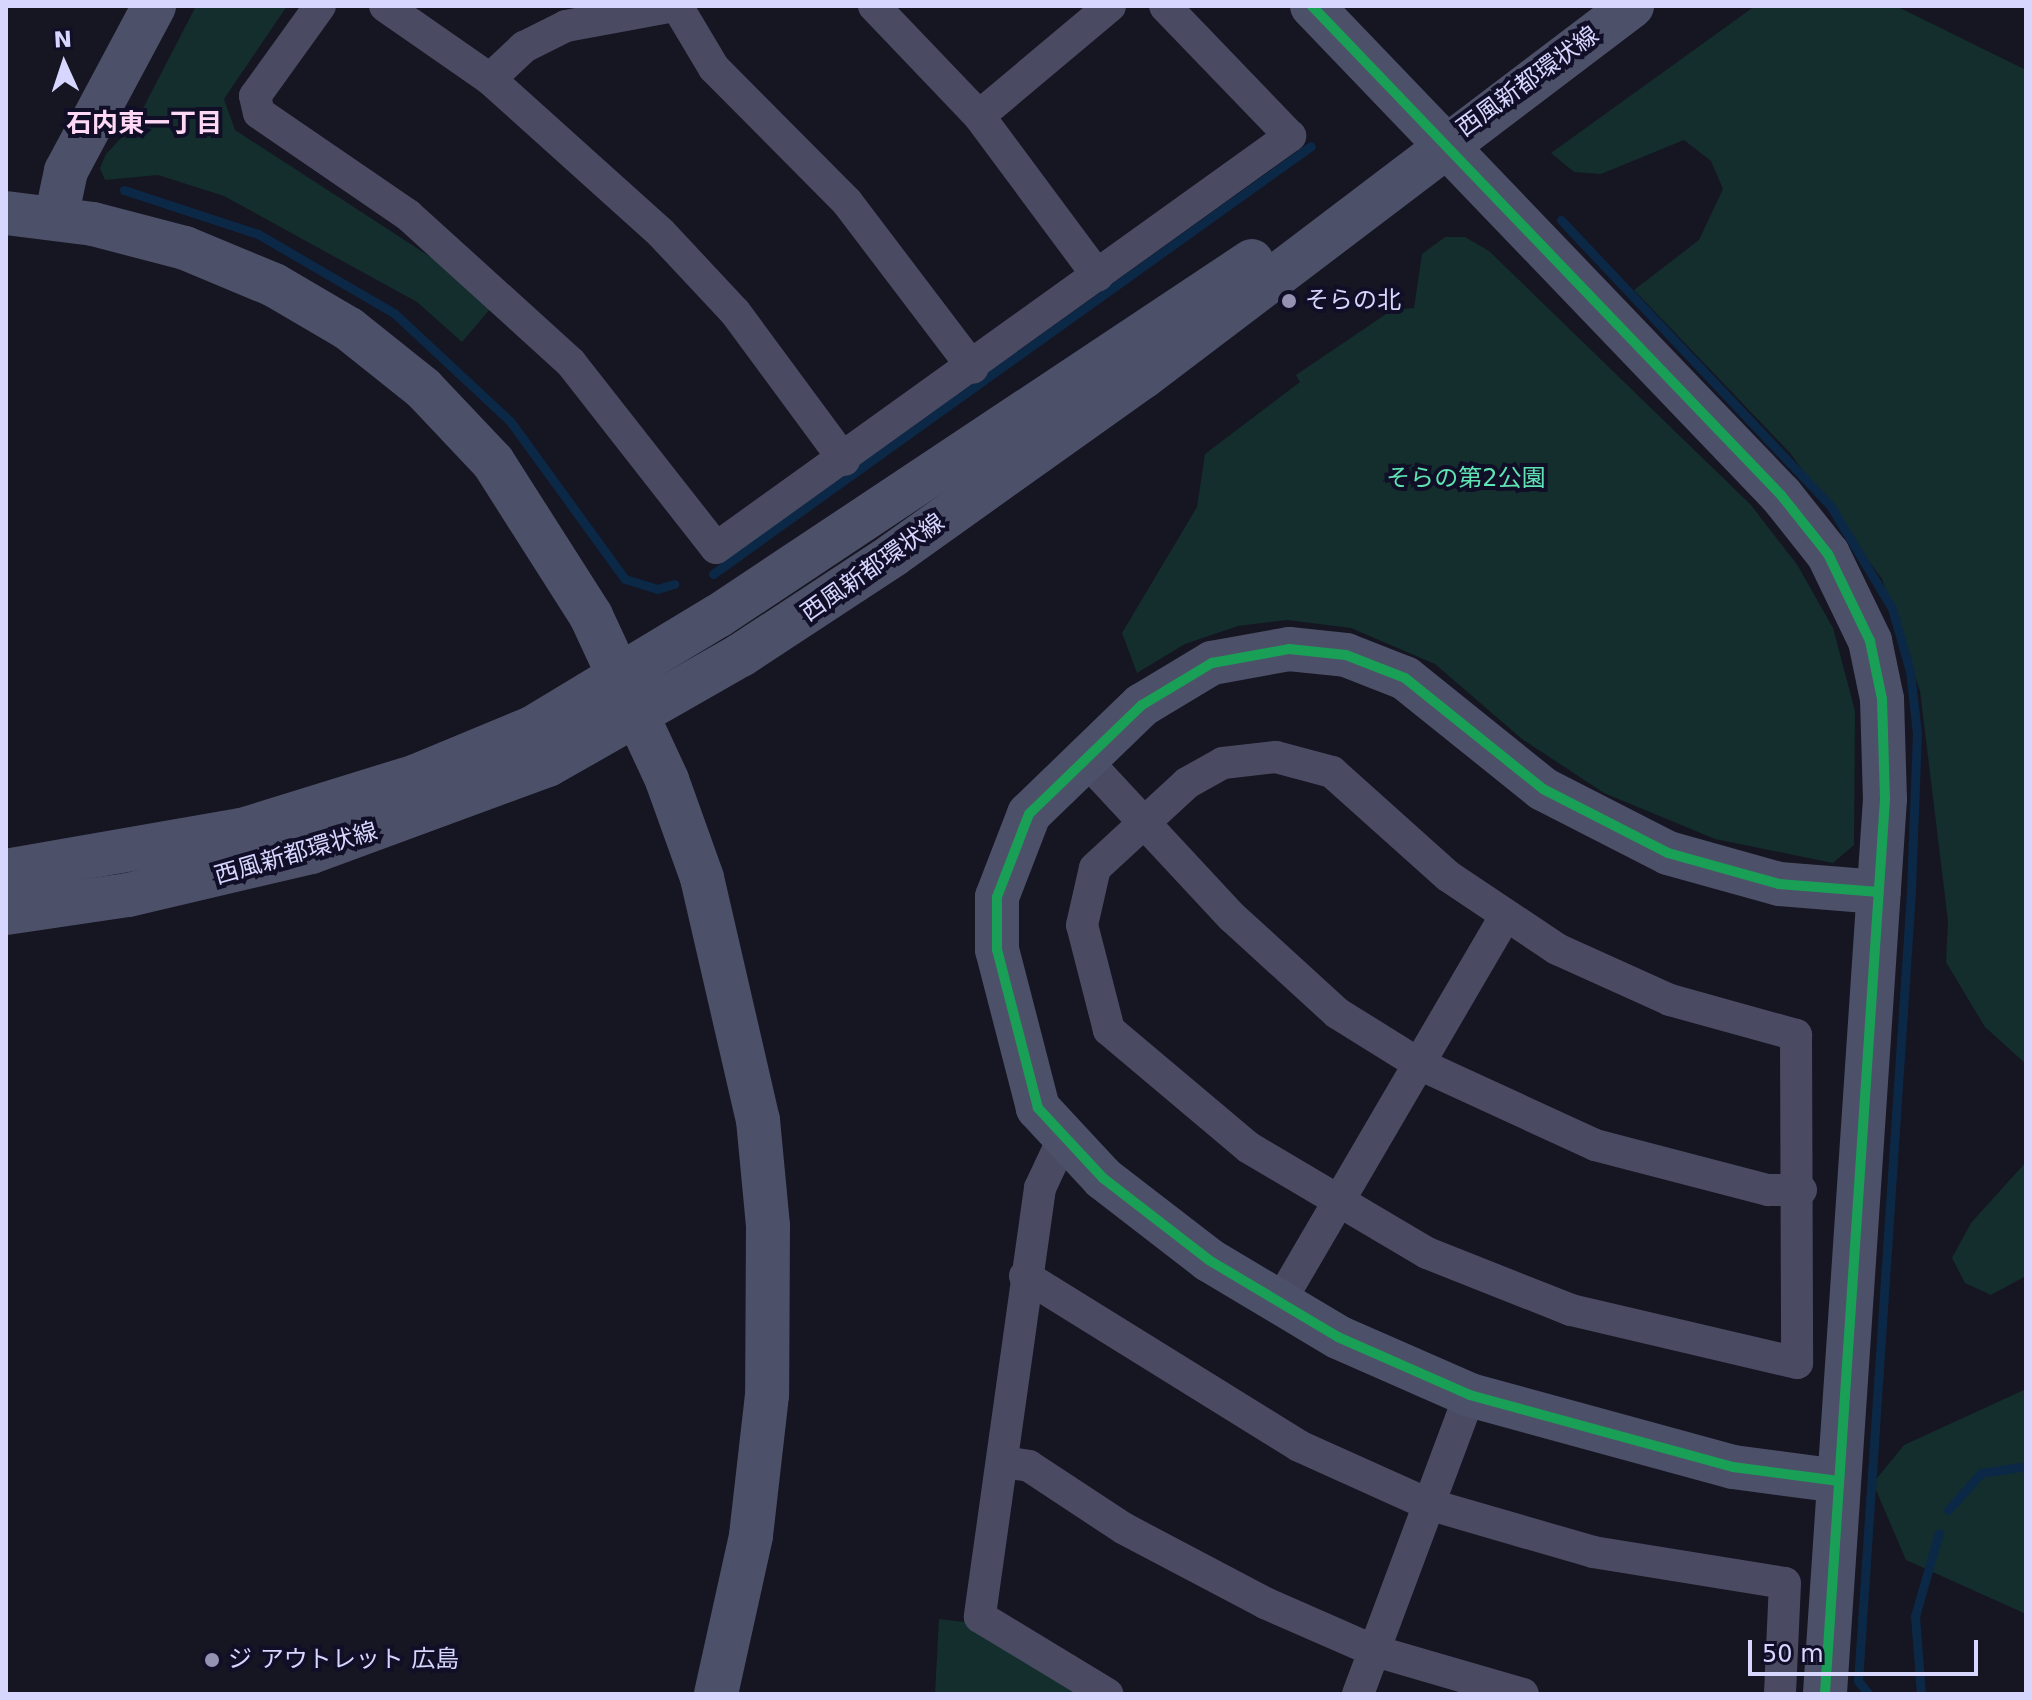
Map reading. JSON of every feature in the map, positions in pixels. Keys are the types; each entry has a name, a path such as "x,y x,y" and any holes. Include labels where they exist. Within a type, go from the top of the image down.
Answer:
{"street":[{"path":"56,218 66,171 154,6"},
{"path":"320,6 255,96 259,113 408,215 571,363 716,548 973,368 1290,136 1165,6"},
{"path":"385,6 490,79 699,271 844,460"},
{"path":"490,79 524,47 566,26 675,6 714,68 847,202 973,368"},
{"path":"874,6 979,116 1098,276"},
{"path":"1312,6 1781,495 1848,587 1870,641 1882,699 1879,892 1825,1694"},
{"name":"西風新都環状線","path":"6,913 128,895 311,852 493,789 635,715 812,612 1040,451 1437,136 1588,6"},
{"name":"西風新都環状線","path":"6,871 297,814 532,728 619,676 1251,263 1632,6"},
{"path":"979,116 1093,11"},
{"path":"6,213 56,218 130,232 227,263 324,313 398,365 515,491 619,676 667,780 728,970 766,1199 769,1338 760,1465 716,1694"},
{"path":"1839,1481 1733,1467 1470,1395 1278,1305 1176,1237 1062,1141 1025,1075 997,950 997,897 1029,814 1084,758 1184,675 1237,655 1316,650 1405,678 1543,789 1628,836 1746,877 1879,892"},
{"path":"1276,757 1313,764 1351,786 1426,858 1505,917 1641,989 1796,1035 1801,1190 1797,1363 1571,1310 1450,1264 1334,1204 1207,1117 1102,1021 1083,933 1085,898 1095,868 1142,822 1223,763 1276,757"},
{"path":"1084,758 1142,822 1337,1013 1419,1064 1595,1145 1768,1190 1801,1190"},
{"path":"6,936 219,898 311,852"},
{"path":"1278,1305 1334,1204 1505,917"},
{"path":"1062,1141 1045,1166 1025,1276 980,1617 1107,1694"},
{"path":"1025,1276 1299,1446 1428,1504 1593,1552 1785,1583 1780,1694"},
{"path":"1358,1694 1470,1395"},
{"path":"1002,1462 1029,1466 1123,1528 1375,1651 1523,1694"}],"green space":[{"path":"196,6 287,6 224,99 235,130 446,267 491,308 462,342 417,302 224,196 158,175 105,180 100,168 106,154 136,122"},
{"path":"1755,6 1896,6 2026,70 2026,1064 1985,1027 1946,962 1948,921 1920,691 1882,579 1790,453 1634,290 1699,240 1723,189 1711,161 1684,140 1601,174 1574,172 1551,153"},
{"name":"そらの第2公園","path":"1445,237 1465,237 1489,251 1751,505 1798,566 1833,628 1855,711 1854,845 1833,863 1715,839 1604,793 1522,739 1435,664 1351,628 1287,620 1238,626 1185,644 1137,673 1122,633 1197,507 1205,454 1300,382 1296,375 1392,310 1414,308 1422,254"},
{"path":"2026,1162 2026,1276 1991,1295 1965,1283 1952,1258 1971,1223"},
{"path":"2026,1389 2026,1614 1906,1560 1873,1483 1904,1445"},
{"path":"939,1619 965,1622 1084,1694 935,1694"}],"waterway":[{"path":"713,574 1311,146"},
{"path":"124,190 258,234 394,313 510,421 625,579 657,589 674,584"},
{"path":"1561,220 1830,505 1892,608 1910,671 1917,733 1911,892 1858,1681 1869,1694"},
{"path":"1948,1510 1981,1473 2026,1466"},
{"path":"1921,1694 1915,1616 1939,1533"}],"cycle path":[{"path":"1312,6 1781,495 1828,554 1870,641 1882,699 1885,799 1825,1694"},
{"path":"1839,1481 1733,1467 1470,1395 1338,1337 1209,1260 1103,1178 1038,1108 997,950 997,897 1029,814 1142,705 1212,663 1289,649 1346,655 1405,678 1543,789 1668,853 1779,884 1879,892"}],"place":[{"name":"そらの北","path":"1289,301"},
{"name":"ジ アウトレット 広島","path":"212,1660"}],"district":[{"name":"石内東一丁目","path":"144,124"}]}
